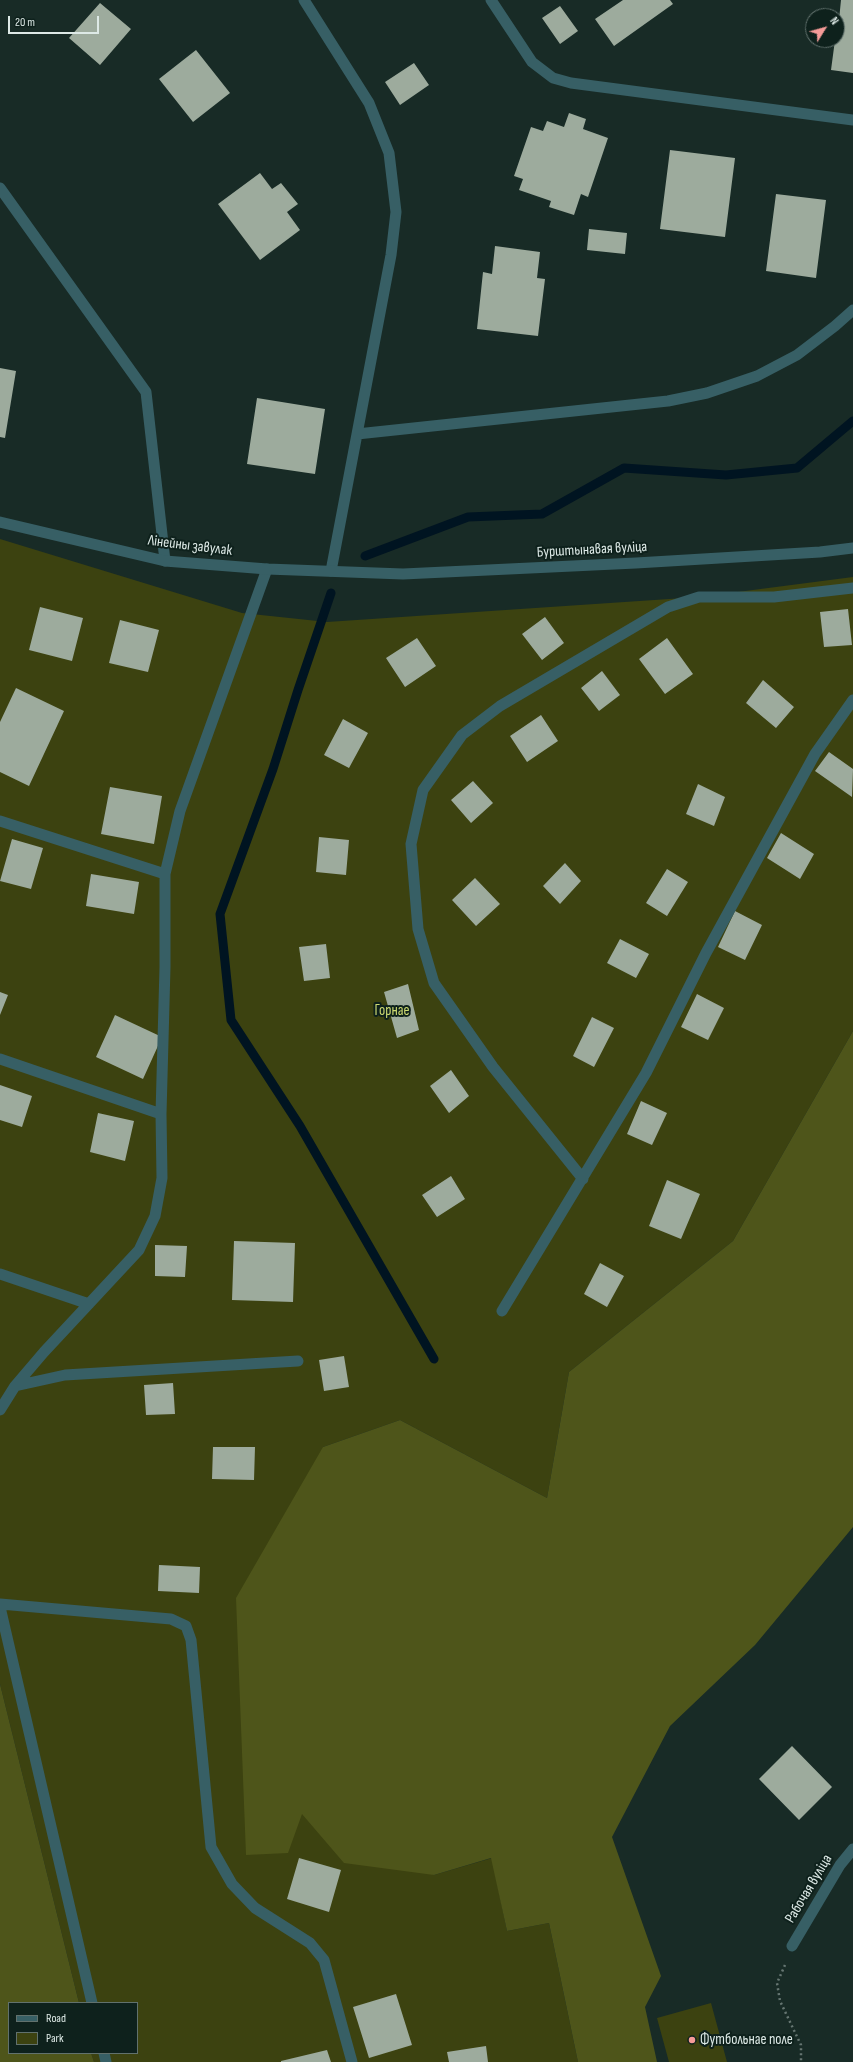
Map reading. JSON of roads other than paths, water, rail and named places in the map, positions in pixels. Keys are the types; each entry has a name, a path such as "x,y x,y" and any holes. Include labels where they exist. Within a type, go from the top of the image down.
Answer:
{"street":[{"path":"304,0 368,103 389,154 396,212 391,255 331,571"},
{"path":"491,0 532,62 553,78 572,83 853,120"},
{"path":"0,188 146,392 166,561"},
{"path":"357,434 668,401 707,393 756,376 797,355 853,310"},
{"name":"Лінейны завулак","path":"0,522 166,561 268,569 331,571"},
{"name":"Бурштынавая вуліца","path":"331,571 411,573 820,552 853,548"},
{"path":"0,1410 15,1386 139,1250 155,1216 162,1178 160,1114 165,967 165,874 180,811 268,569"},
{"path":"582,1179 493,1067 434,983 418,929 411,844 423,790 462,735 484,718 533,686 668,607 699,597 774,597 853,588"},
{"path":"502,1311 646,1073 706,953 815,754 853,700"},
{"path":"0,821 165,874"},
{"path":"0,1059 160,1114"},
{"path":"0,1274 89,1304"},
{"path":"15,1386 65,1374 298,1361"},
{"path":"92,2002 0,1606 171,1619 186,1626 191,1640 211,1847 232,1884 251,1903 280,1925 310,1942 324,1960 352,2062"},
{"name":"Рабочая вуліца","path":"792,1946 840,1865 853,1849"}],"waterway":[{"path":"365,556 468,517 542,514 624,468 726,475 797,468 853,421"},
{"path":"331,593 273,769 220,914 231,1020 300,1126 434,1359"}],"place":[{"name":"Футбольнае поле","path":"692,2040"}],"park label":[{"name":"Горнае","path":"392,1011"}]}
